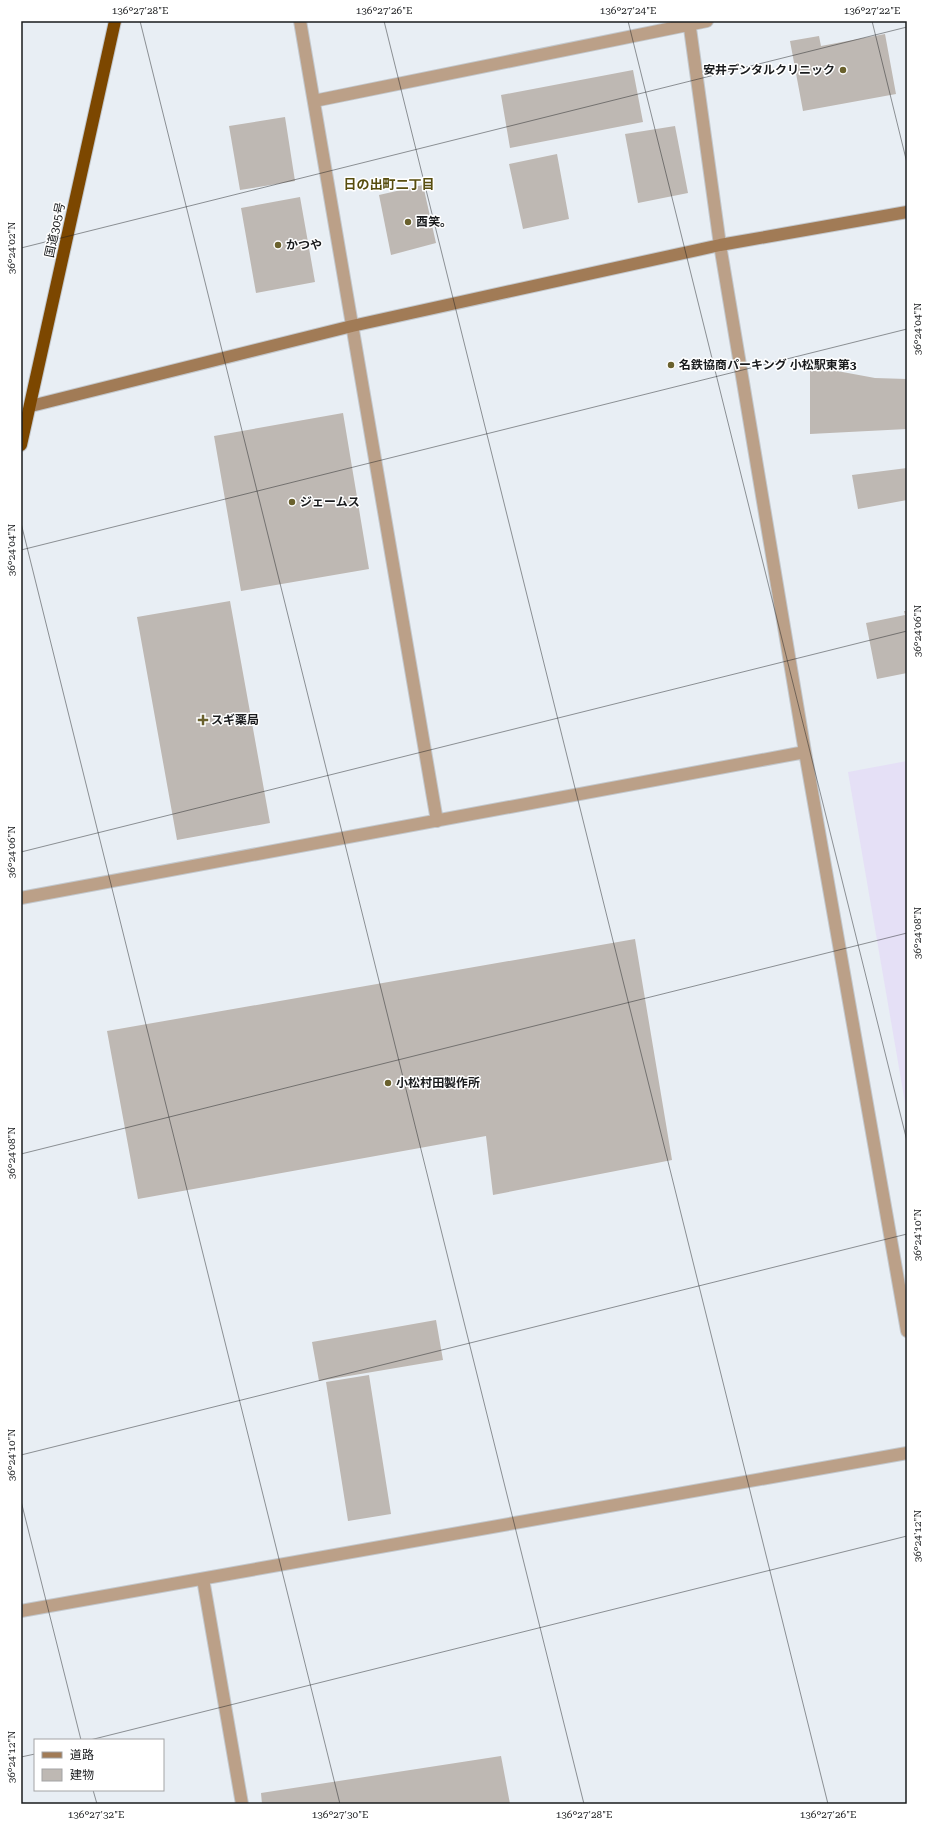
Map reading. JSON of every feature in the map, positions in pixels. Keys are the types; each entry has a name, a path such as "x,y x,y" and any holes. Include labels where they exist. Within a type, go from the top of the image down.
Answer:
{"highway":[{"name":"国道305号","path":"21,445 26,407 115,21"}],"street":[{"path":"300,21 437,821"},
{"path":"314,101 690,23 707,21"},
{"path":"690,23 720,245 805,752 907,1331"},
{"path":"26,407 352,326 720,245 907,212"},
{"path":"21,898 805,752"},
{"path":"21,1611 907,1452"},
{"path":"203,1578 242,1804"}],"shaded area":[{"path":"907,761 907,1114 848,772"}],"building":[{"name":"安井デンタルクリニック","path":"885,34 896,94 803,111 790,41 819,36 821,46"},
{"path":"633,70 643,122 510,148 501,95"},
{"path":"285,117 295,181 240,190 229,126"},
{"path":"675,126 688,193 638,203 625,134"},
{"path":"557,154 569,219 523,229 509,164"},
{"path":"423,185 436,243 391,255 379,195"},
{"name":"かつや","path":"300,197 315,282 256,293 241,208"},
{"path":"810,366 875,378 907,379 907,429 810,434"},
{"name":"ジェームス","path":"343,413 369,569 241,591 214,436"},
{"path":"907,468 907,500 858,509 852,475"},
{"name":"スギ薬局","path":"230,601 270,823 177,840 137,617"},
{"path":"904,611 907,611 907,673 877,679 866,623 905,615"},
{"name":"小松村田製作所","path":"635,939 672,1160 493,1195 486,1136 138,1199 107,1031"},
{"path":"436,1320 443,1360 319,1381 312,1342"},
{"path":"369,1375 391,1514 348,1521 326,1382"},
{"path":"501,1756 510,1804 262,1804 261,1793"}],"place":[{"name":"安井デンタルクリニック","path":"843,70"},
{"name":"酉笑。","path":"408,222"},
{"name":"かつや","path":"278,245"},
{"name":"名鉄協商パーキング 小松駅東第3","path":"671,365"},
{"name":"ジェームス","path":"292,502"},
{"name":"スギ薬局","path":"203,720"},
{"name":"小松村田製作所","path":"388,1083"}],"district":[{"name":"日の出町二丁目","path":"389,184"}]}
